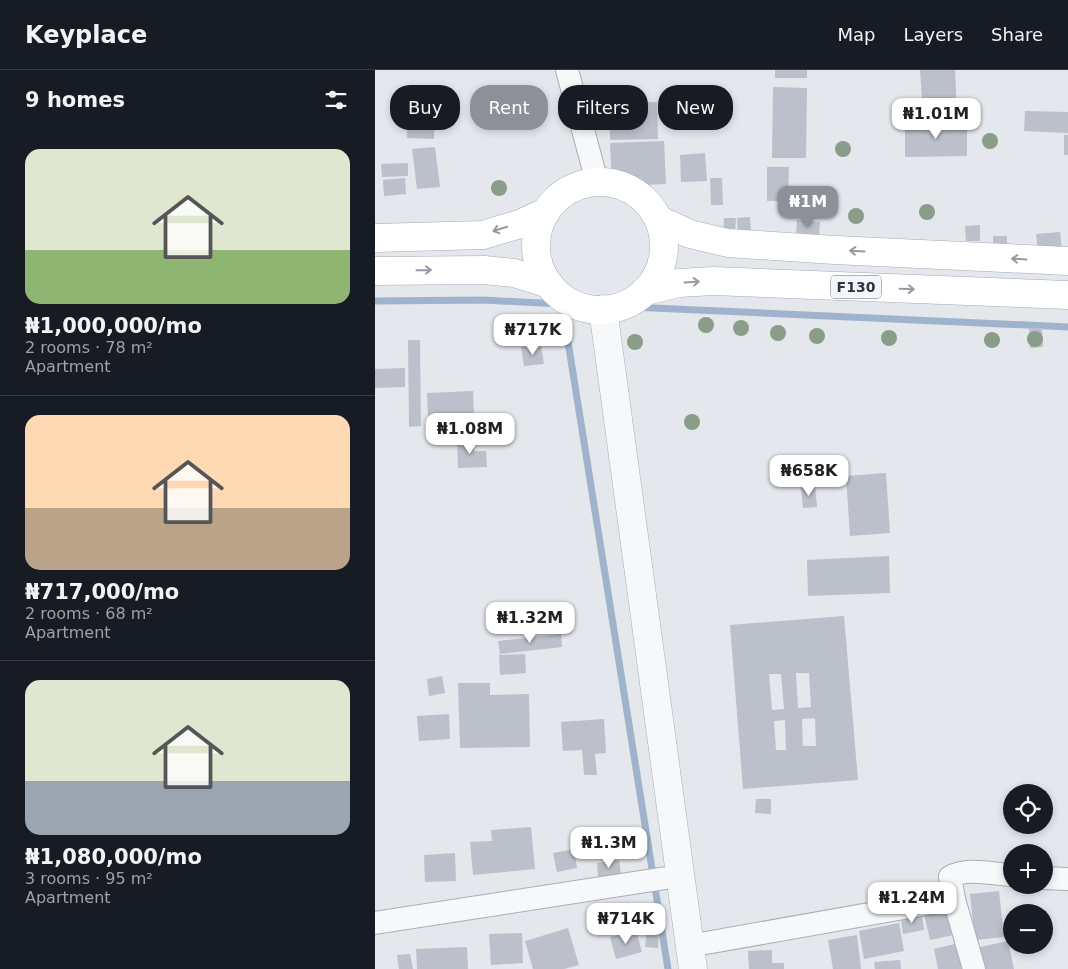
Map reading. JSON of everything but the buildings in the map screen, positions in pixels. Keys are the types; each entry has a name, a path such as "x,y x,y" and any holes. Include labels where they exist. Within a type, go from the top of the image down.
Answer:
{"main road":[{"name":"F130","path":"597,182 613,183 641,196 659,220 663,235 664,251 655,280 645,291 632,301 618,307 603,310 573,303 560,295 549,284 541,271 536,241 539,226 546,212 556,200 582,184 597,182"},
{"name":"F130","path":"375,238 483,235 519,224 546,212"},
{"name":"F130","path":"659,220 690,234 728,242 835,250 1068,261"},
{"name":"F130","path":"375,271 484,270 514,274 549,284"},
{"name":"F130","path":"645,291 679,283 713,281 1068,295"}],"street":[{"path":"567,70 597,182"},
{"path":"603,310 661,879 691,957 954,899"},
{"path":"973,969 950,877 965,872 1003,874"},
{"path":"1053,878 1068,879"},
{"path":"375,923 661,879"}],"waterway":[{"path":"375,301 483,300 598,306"},
{"path":"562,304 668,969"},
{"path":"609,306 1068,327"}]}
